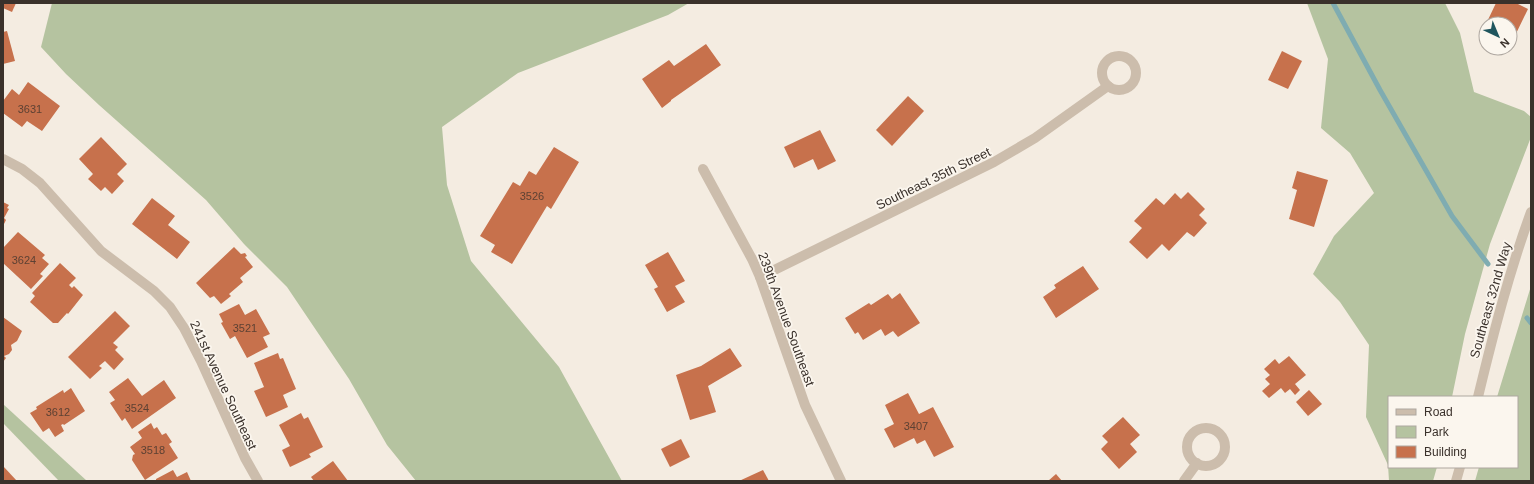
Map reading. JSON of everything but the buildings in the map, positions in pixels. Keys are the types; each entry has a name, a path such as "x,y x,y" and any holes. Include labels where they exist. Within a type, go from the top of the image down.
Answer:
{"street":[{"name":"Southeast 35th Street","path":"760,277 994,162 1035,138 1108,86"},
{"name":"241st Avenue Southeast","path":"3,159 22,169 40,183 101,251 154,291 170,307 184,328 201,361 245,458 258,481"},
{"name":"239th Avenue Southeast","path":"703,169 752,259 760,277 805,406 841,481"},
{"name":"Southeast 32nd Way","path":"1478,396 1491,342 1519,243 1531,212"},
{"path":"1184,481 1197,463"},
{"path":"1456,481 1460,468"}],"green space":[{"path":"52,3 689,3 668,15 518,73 442,127 447,185 471,261 559,367 622,481 416,481 387,445 349,379 287,287 244,244 206,200 99,105 66,74 41,47"},
{"path":"1307,3 1445,3 1460,33 1474,92 1524,111 1531,117 1531,137 1490,244 1465,334 1452,396 1388,396 1388,465 1366,417 1369,345 1340,302 1313,274 1334,236 1374,193 1350,153 1321,128 1328,59"},
{"path":"1531,286 1531,481 1475,481 1479,468 1518,468 1518,396 1497,396"},
{"path":"3,404 87,481 59,481 3,423"},
{"path":"1388,468 1437,468 1433,481 1389,481"}],"waterway":[{"path":"1333,3 1380,90 1452,216 1488,264"},
{"path":"1527,318 1531,323"}]}
